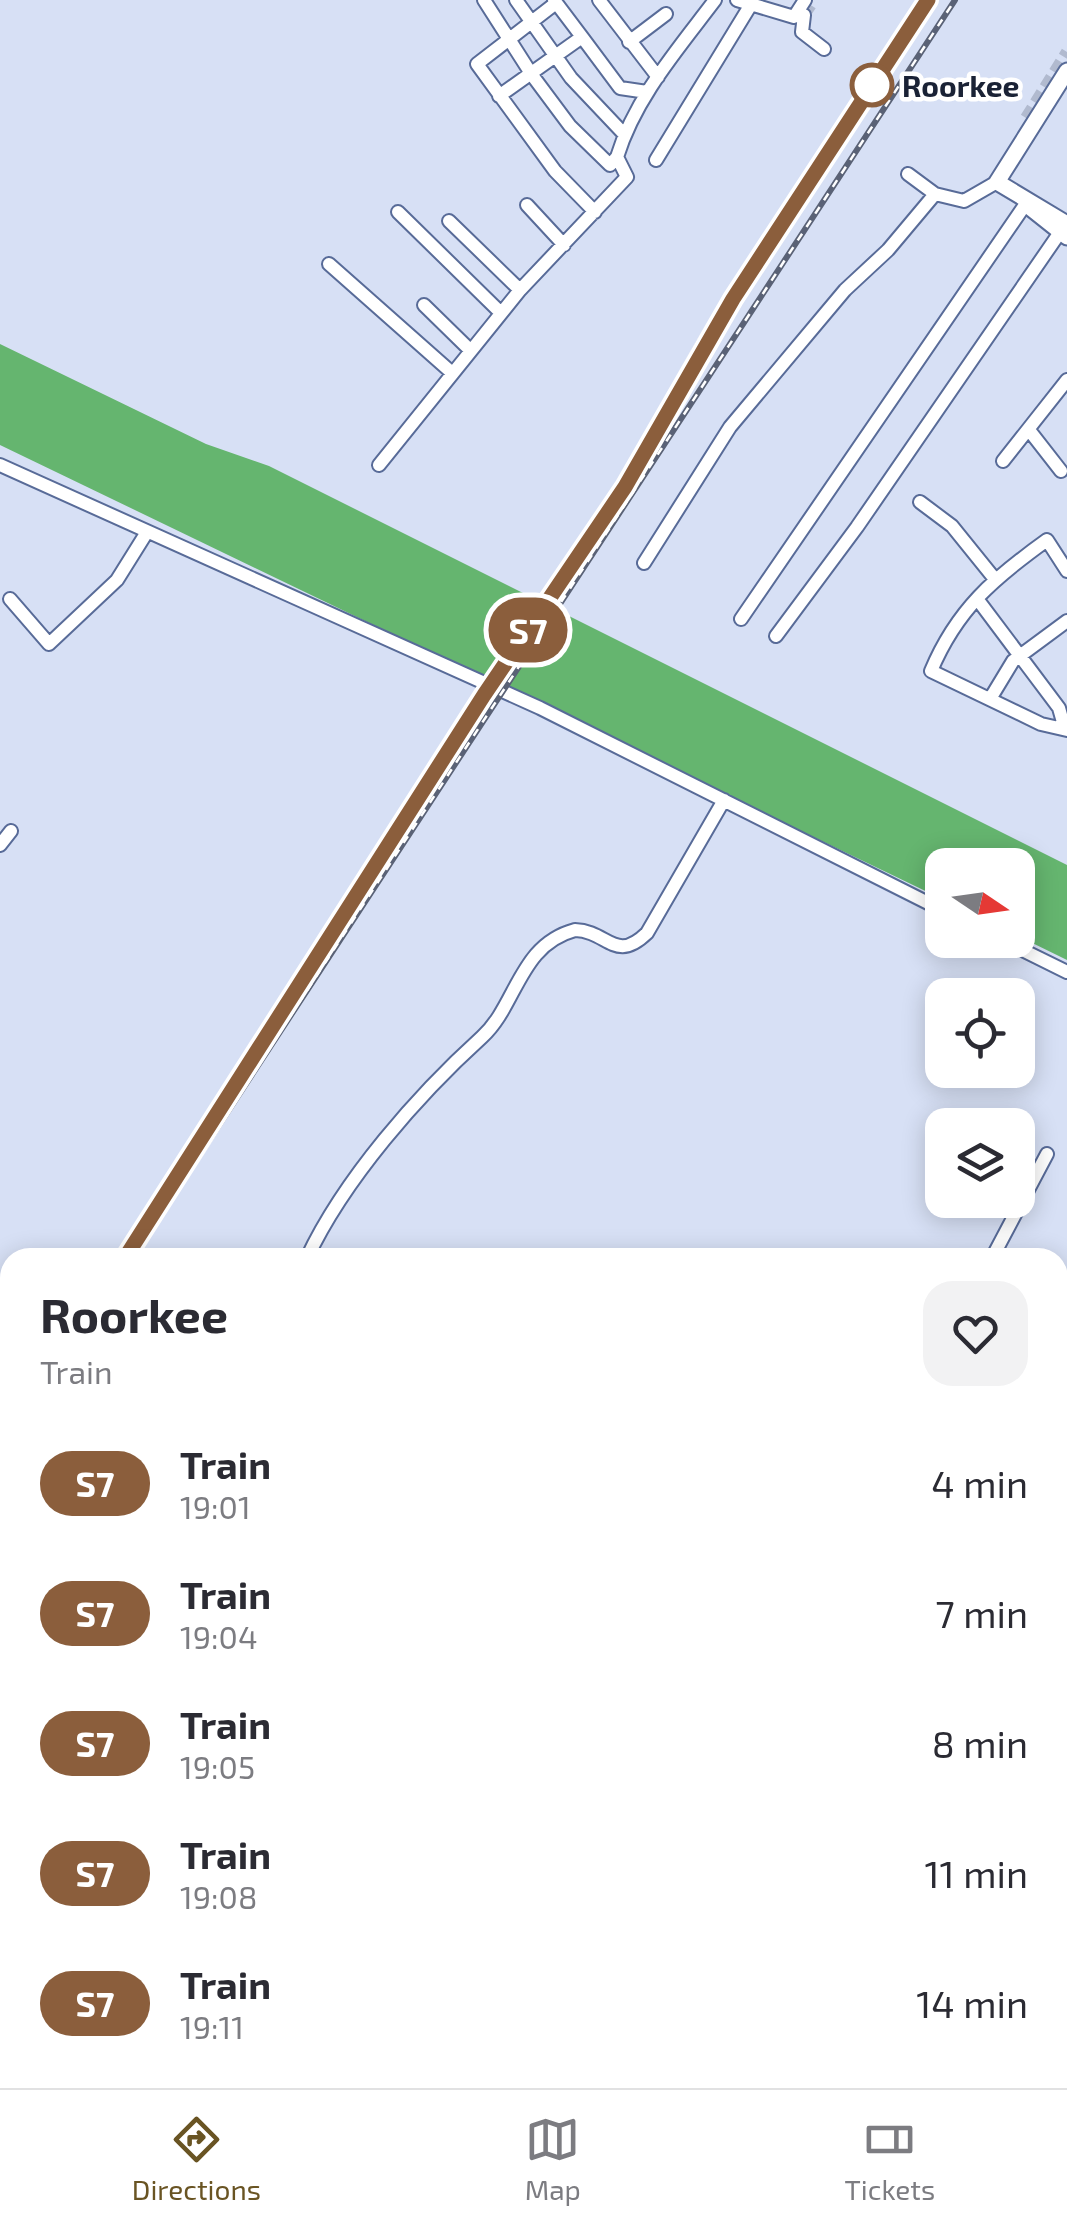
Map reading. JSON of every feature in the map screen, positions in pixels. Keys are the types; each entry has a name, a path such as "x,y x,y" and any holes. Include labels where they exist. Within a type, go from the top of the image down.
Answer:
{"main road":[{"path":"1065,229 1035,202 1026,202 997,182 1067,71"}],"street":[{"path":"484,0 570,126 610,165 658,76 715,0"},
{"path":"516,0 556,56 624,134"},
{"path":"599,0 658,76"},
{"path":"805,0 800,18 802,32 824,49"},
{"path":"595,212 555,171 478,64 555,1 620,88 648,92"},
{"path":"656,160 744,3 800,18"},
{"path":"629,42 666,14"},
{"path":"499,96 582,37"},
{"path":"1024,138 1026,118"},
{"path":"379,464 520,290 627,177 617,157"},
{"path":"908,174 935,194 964,201 997,182"},
{"path":"644,563 730,427 844,290 888,250 935,194"},
{"path":"740,618 1026,202"},
{"path":"527,205 564,245"},
{"path":"398,212 501,312"},
{"path":"448,221 520,290"},
{"path":"776,636 1065,229"},
{"path":"329,264 451,372"},
{"path":"424,304 470,350"},
{"path":"1003,461 1067,380"},
{"path":"1029,430 1060,470"},
{"path":"0,465 540,708 925,901"},
{"path":"920,502 952,526 994,578"},
{"path":"10,598 49,644 117,580 147,532"},
{"path":"1066,729 1041,724 931,671 947,633 994,578 1048,540 1067,570"},
{"path":"978,600 1058,708 1066,729"},
{"path":"990,699 1020,654 1067,621"},
{"path":"312,1248 328,1213 456,1057 484,1035 524,968 547,945 575,930 587,930 614,946 637,943 647,933 724,800"},
{"path":"0,845 11,831"},
{"path":"1035,956 1067,972"},
{"path":"997,1248 1047,1154"}],"shaded area":[{"path":"0,344 206,444 269,466 1033,848 925,848 925,891 0,445"},
{"path":"1035,849 1067,865 1067,960 1035,944"}],"tunnel":[{"path":"804,15 814,0"},
{"path":"1026,118 1067,52"}],"railway":[{"path":"618,487 699,343 921,0"},
{"path":"139,1248 955,0"},
{"path":"462,731 511,655"}],"train":[{"name":"S7","path":"132,1248 315,966 484,695 625,487 733,299 928,0"}],"place":[{"name":"Roorkee","path":"872,85"}]}
